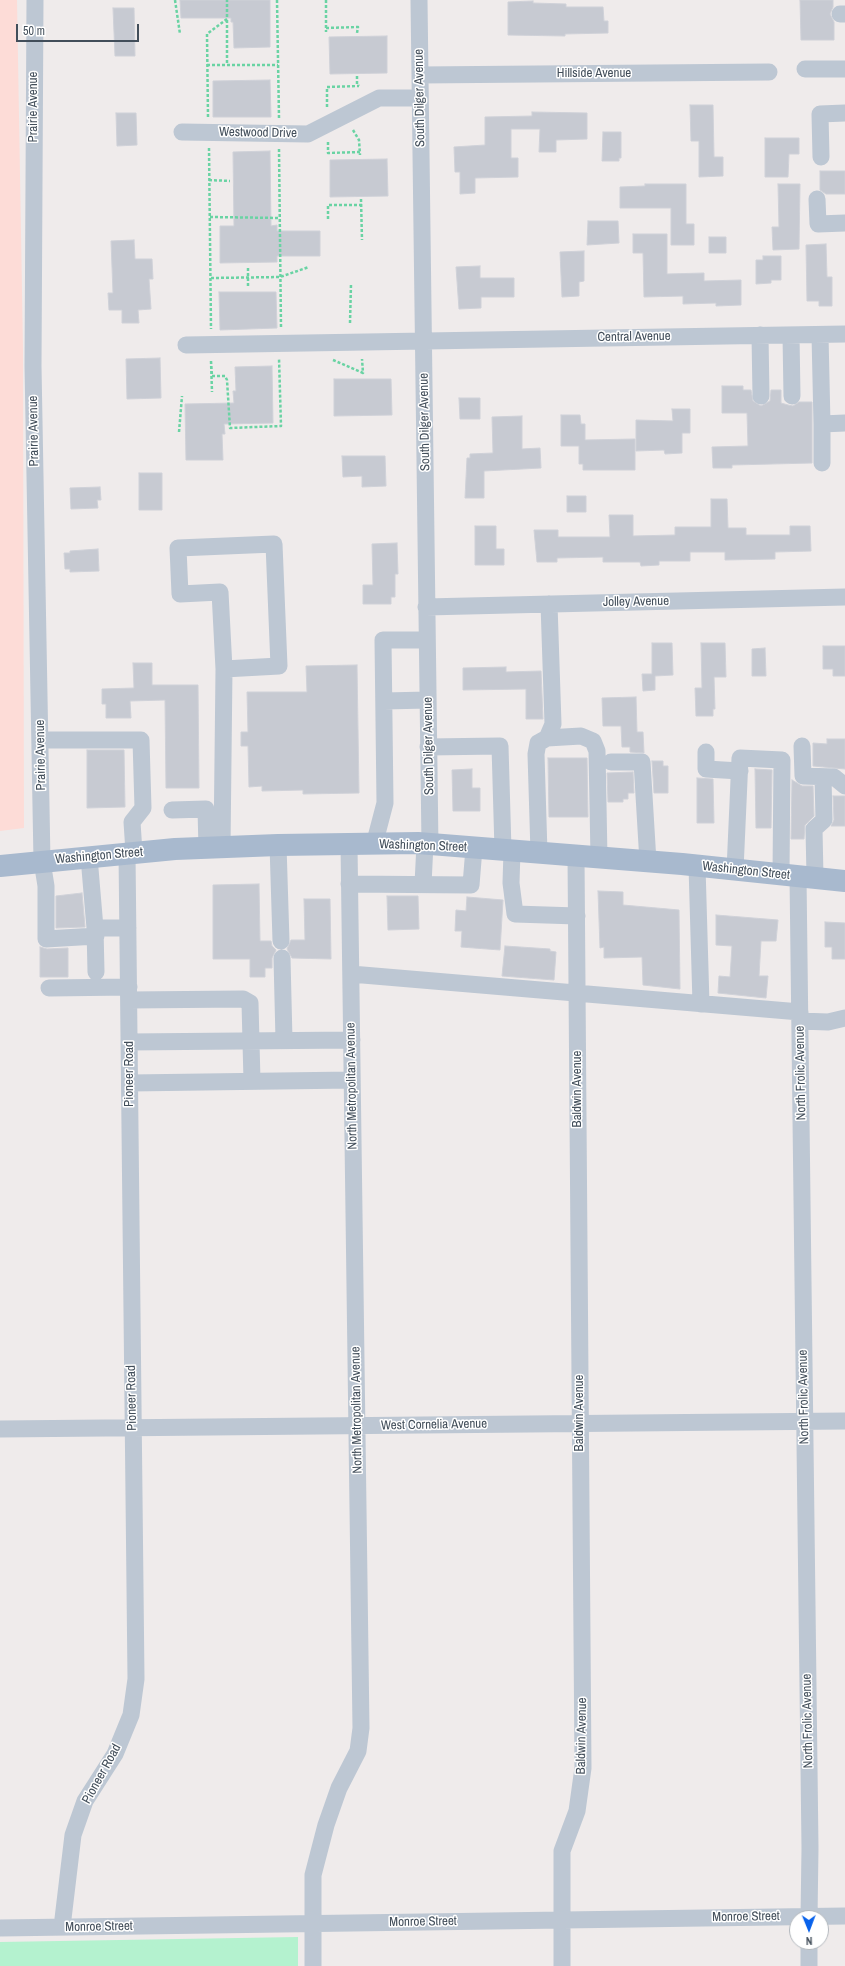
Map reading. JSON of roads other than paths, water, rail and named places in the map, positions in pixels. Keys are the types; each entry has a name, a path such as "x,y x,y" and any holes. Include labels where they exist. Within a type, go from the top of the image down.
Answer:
{"main road":[{"name":"Washington Street","path":"0,866 131,853 214,848 278,845 427,844 697,866 845,880"}],"street":[{"name":"Prairie Avenue","path":"35,0 33,366 42,861 46,886 46,939 96,932"},
{"name":"South Dilger Avenue","path":"419,0 428,700 427,844 423,884"},
{"path":"805,69 845,69"},
{"name":"Hillside Avenue","path":"420,75 769,72"},
{"name":"Westwood Drive","path":"182,132 308,134 379,98 420,98"},
{"path":"821,157 820,114 845,113"},
{"path":"817,199 818,224 845,223"},
{"name":"Central Avenue","path":"424,340 845,334"},
{"path":"760,335 761,396"},
{"path":"791,335 792,396"},
{"path":"820,335 822,463"},
{"path":"186,345 424,340"},
{"path":"822,424 845,423"},
{"path":"214,848 224,668 220,592 180,594 178,548 274,544 279,666 224,668"},
{"name":"Jolley Avenue","path":"426,607 845,597"},
{"path":"547,738 554,724 549,604"},
{"path":"374,844 385,803 383,640 427,640"},
{"path":"384,701 428,700"},
{"path":"539,853 536,754 538,743 547,738 581,736 593,741 597,752 599,858"},
{"name":"Pioneer Road","path":"40,740 141,740 142,808 132,822 128,928 132,1428 136,1680 131,1715 114,1754 85,1802 73,1835 62,1927"},
{"path":"428,747 500,746 508,851 515,914 577,916"},
{"path":"802,746 803,776 834,777 845,786"},
{"path":"706,752 706,769 740,770"},
{"path":"735,870 740,758 782,760 798,876"},
{"path":"611,762 642,762 648,862"},
{"path":"798,876 814,830 824,820 823,777"},
{"path":"172,810 206,809 214,848"},
{"path":"278,845 281,940"},
{"name":"North Metropolitan Avenue","path":"313,1966 313,1876 326,1825 339,1788 358,1751 361,1728 349,845"},
{"path":"349,884 471,885 474,848"},
{"name":"Baldwin Avenue","path":"562,1966 562,1851 576,1811 583,1768 576,856"},
{"path":"89,857 96,932 96,972"},
{"path":"697,866 701,1004"},
{"name":"North Frolic Avenue","path":"798,876 810,1848 809,1910"},
{"path":"96,932 128,928"},
{"path":"282,958 284,1040"},
{"path":"351,974 701,1004 828,1022 845,1018"},
{"path":"49,988 243,999 250,1003 252,1082"},
{"path":"129,1042 352,1040"},
{"path":"130,1083 352,1080"},
{"name":"West Cornelia Avenue","path":"0,1429 845,1421"},
{"name":"Monroe Street","path":"829,1916 845,1916"},
{"name":"Monroe Street","path":"0,1928 789,1917"},
{"path":"809,1950 809,1966"}]}
